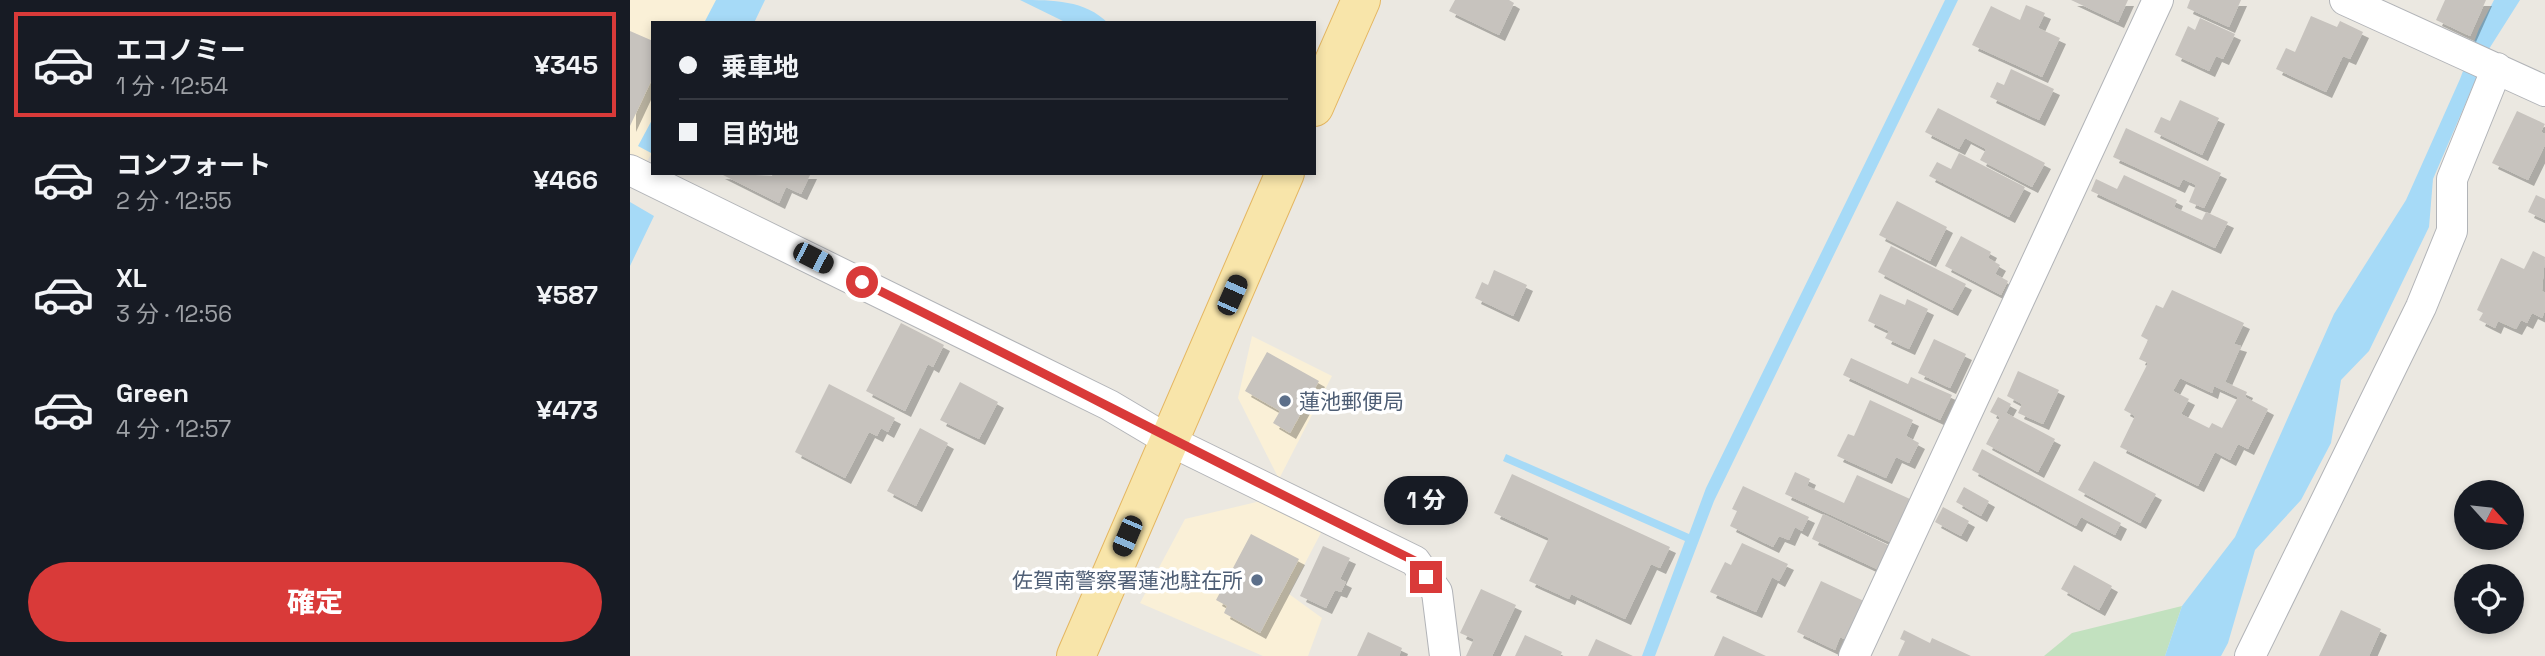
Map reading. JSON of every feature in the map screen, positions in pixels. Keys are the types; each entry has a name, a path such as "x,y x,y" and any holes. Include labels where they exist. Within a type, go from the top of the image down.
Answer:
{"main road":[{"path":"1316,102 1361,0"},
{"path":"1076,656 1284,175"}],"street":[{"path":"1854,656 2000,335 2158,0"},
{"path":"2345,0 2545,91"},
{"path":"2250,656 2421,307 2452,231 2452,179 2483,62"},
{"path":"630,170 1109,405 1168,440 1415,561 1437,592 1445,656"}],"shaded area":[{"path":"630,0 728,0 723,21 651,21 651,154 645,165 630,158"},
{"path":"1252,336 1332,376 1279,479 1238,398"},
{"path":"1265,500 1323,529 1289,594 1322,618 1308,656 1263,656 1140,603 1185,519"}],"green space":[{"path":"2182,606 2165,656 2044,656 2072,633"}],"water":[{"path":"716,0 765,0 755,21 705,21"},
{"path":"1020,0 1068,3 1089,10 1106,21 1063,21"},
{"path":"1945,0 1958,0 1714,501 1655,656 1642,656 1685,541 1503,461 1506,454 1689,534 1706,488"},
{"path":"2494,0 2520,0 2489,49 2433,179 2429,227 2369,351 2341,380 2331,443 2301,500 2255,550 2228,643 2221,656 2165,656 2182,606 2235,537 2334,314 2406,200"},
{"path":"651,122 651,153 638,146"},
{"path":"630,202 654,216 630,266"}],"building":[{"path":"1455,0 1509,0 1514,3 1499,35 1449,11"},
{"path":"2071,0 2128,0 2118,22"},
{"path":"2190,0 2241,0 2229,27 2187,8"},
{"path":"2445,0 2486,0 2470,36 2436,20"},
{"path":"2026,5 2045,13 2038,28 2060,38 2042,77 1972,45 1991,6 2020,20"},
{"path":"2311,16 2337,27 2340,21 2363,32 2350,59 2343,56 2326,92 2276,69 2286,48 2295,52"},
{"path":"2200,18 2235,34 2223,59 2216,56 2209,71 2175,55 2188,26 2195,30"},
{"path":"630,31 651,40 651,81 630,126"},
{"path":"2011,69 2054,89 2039,120 1990,97 1997,82 2004,85"},
{"path":"2180,100 2219,118 2202,155 2154,132 2161,117 2170,121"},
{"path":"1938,108 2045,163 2032,187 1980,160 1986,149 1965,138 1959,149 1925,132"},
{"path":"2517,111 2545,124 2541,132 2545,134 2545,145 2528,180 2492,163"},
{"path":"2126,128 2221,173 2204,208 2189,202 2196,185 2183,179 2179,187 2113,157"},
{"path":"1959,153 2025,187 2009,217 1929,176 1937,162 1951,169"},
{"path":"723,175 810,175 801,194 786,187 779,203"},
{"path":"2124,175 2177,200 2174,207 2202,220 2206,212 2228,222 2215,248 2091,191 2096,179 2117,189"},
{"path":"2536,195 2545,199 2545,220 2528,212"},
{"path":"1897,201 1947,227 1930,261 1879,235"},
{"path":"1961,236 1991,252 1988,258 2000,265 1995,274 2008,281 2001,295 1945,266"},
{"path":"1891,246 1966,284 1952,310 1878,272"},
{"path":"2533,251 2545,257 2542,291 2545,293 2545,311 2542,318 2532,313 2527,323 2521,320 2516,329 2498,321 2495,328 2479,320 2483,313 2477,310 2501,258 2524,269"},
{"path":"1494,270 1527,285 1513,316 1475,298 1482,282 1488,285"},
{"path":"2172,290 2244,323 2234,344 2241,346 2225,382 2247,392 2245,397 2268,409 2248,449 2238,444 2230,460 2215,452 2198,486 2120,447 2135,416 2124,410 2148,363 2139,359 2148,340 2141,336 2156,305 2163,308","holes":["2180,378 2212,393 2214,386 2238,397 2222,428 2212,423 2209,428 2181,414 2189,399 2173,391"]},
{"path":"1880,294 1905,305 1907,299 1928,309 1909,349 1885,338 1889,331 1868,321"},
{"path":"901,323 944,345 933,367 928,364 905,411 866,391"},
{"path":"1934,339 1966,354 1950,388 1918,373"},
{"name":"蓮池郵便局","path":"1267,352 1319,381 1290,433 1273,423 1280,411 1245,391"},
{"path":"1851,358 1908,384 1911,377 1952,395 1940,420 1843,375"},
{"path":"2018,371 2059,390 2043,424 2018,413 2022,404 2007,396"},
{"path":"960,382 998,402 979,439 940,420"},
{"path":"829,384 895,418 888,432 881,428 877,436 869,432 845,478 795,452"},
{"path":"1998,397 2011,404 2006,413 2055,439 2038,472 1986,444 2000,417 1990,412"},
{"path":"1870,400 1913,420 1906,436 1919,443 1909,463 1896,457 1886,478 1837,456 1848,434 1854,436"},
{"path":"920,428 948,443 916,506 887,491"},
{"path":"1982,449 2121,523 2115,535 2081,517 2076,526 1972,470"},
{"path":"2094,461 2156,494 2140,523 2078,490"},
{"path":"1795,472 1810,479 1807,486 1844,503 1857,475 1910,499 1890,542 1785,494"},
{"path":"1512,474 1670,547 1660,568 1651,564 1625,619 1571,594 1569,599 1529,581 1549,538 1494,513"},
{"path":"1743,486 1809,517 1802,531 1795,527 1789,540 1779,536 1773,547 1730,526 1737,511 1732,509"},
{"path":"1964,487 1989,501 1981,516 1956,502"},
{"path":"1943,507 1969,521 1961,536 1935,522"},
{"path":"1823,514 1890,546 1879,570 1812,539"},
{"name":"佐賀南警察署蓮池駐在所","path":"1251,534 1299,559 1260,633 1224,613 1227,606 1216,600"},
{"path":"1742,543 1788,564 1779,581 1772,577 1756,612 1710,592 1725,562 1731,565"},
{"path":"1323,546 1350,558 1340,579 1346,582 1341,592 1335,590 1326,608 1300,596"},
{"path":"2074,565 2112,586 2099,610 2061,589"},
{"path":"1821,581 1864,601 1846,640 1840,637 1835,650 1797,632"},
{"path":"1481,589 1516,605 1492,656 1466,656 1474,639 1460,633"},
{"path":"2341,610 2381,629 2369,656 2319,656"},
{"path":"1904,630 1930,643 1932,638 1971,656 1898,656 1905,641 1900,639"},
{"path":"1368,632 1402,648 1399,656 1357,656"},
{"path":"1525,635 1562,652 1560,656 1515,656"},
{"path":"1723,636 1766,656 1714,656"},
{"path":"1596,639 1633,656 1588,656"}],"place":[{"name":"蓮池郵便局","path":"1285,401"},
{"name":"佐賀南警察署蓮池駐在所","path":"1257,580"}],"route":[{"path":"862,282 1109,405 1168,440 1415,561 1426,577"}]}
